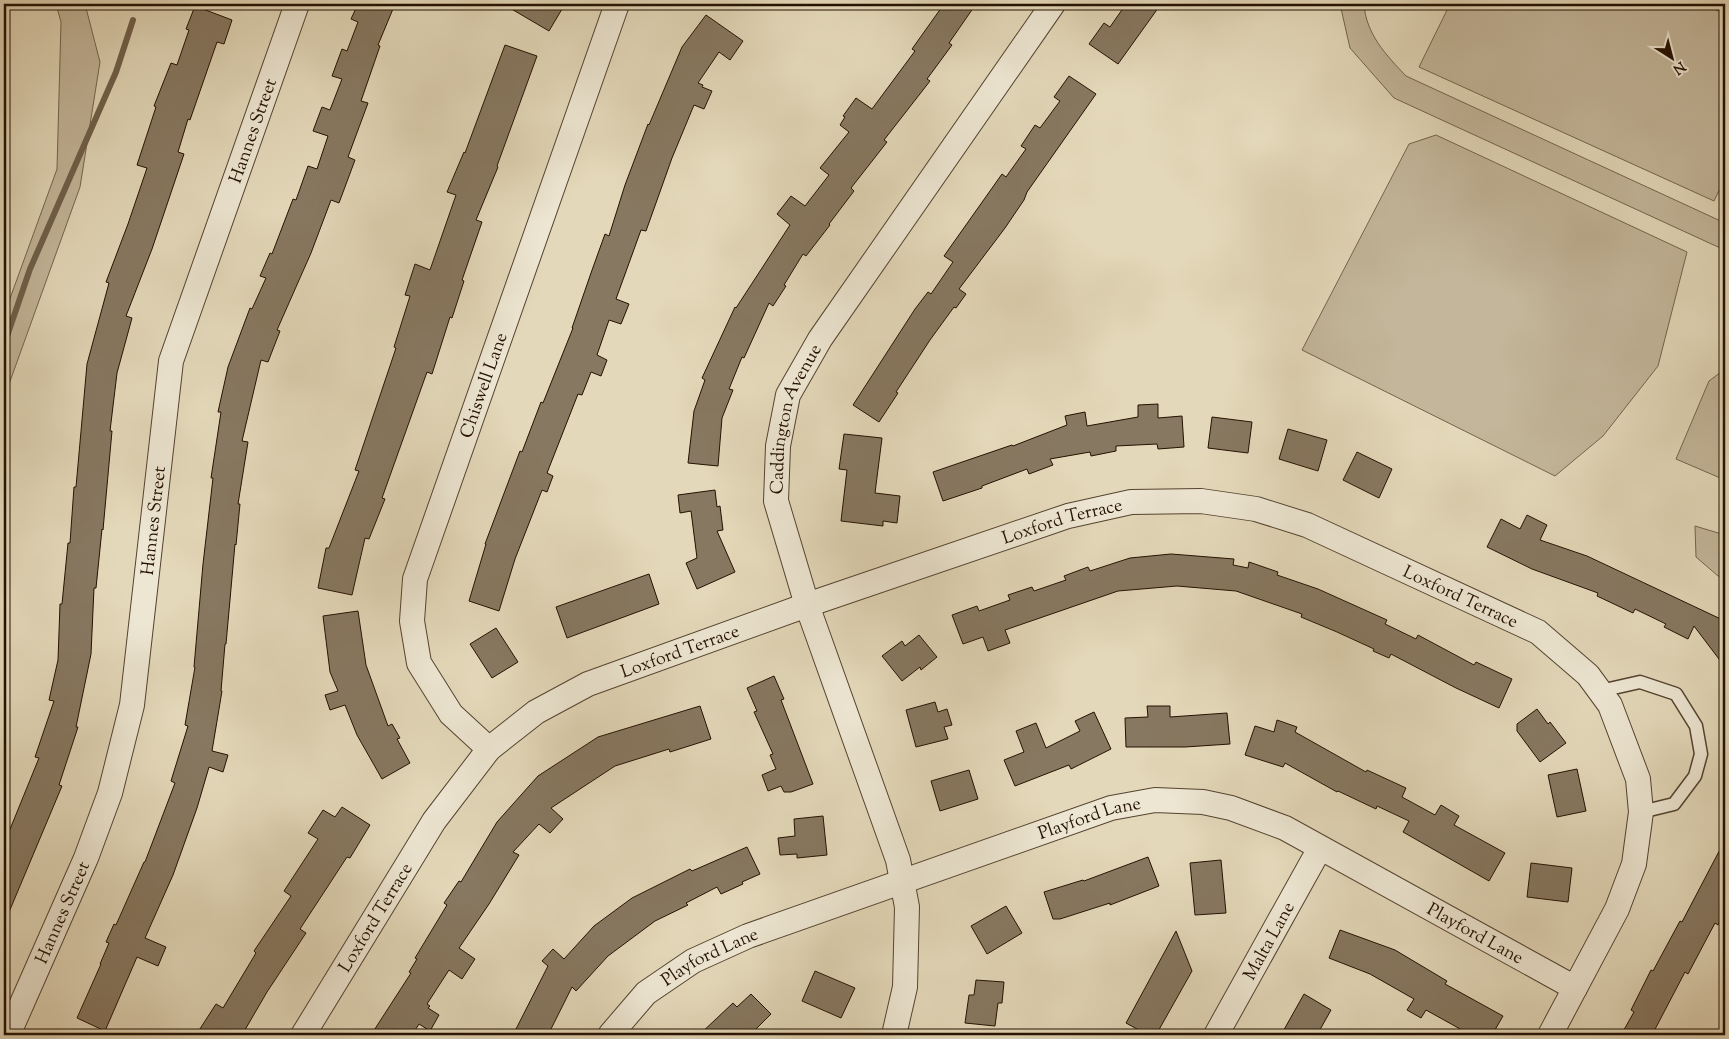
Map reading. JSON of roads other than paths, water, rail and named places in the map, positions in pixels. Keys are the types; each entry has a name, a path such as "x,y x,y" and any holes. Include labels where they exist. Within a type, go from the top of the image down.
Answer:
{"street":[{"name":"Hannes Street","path":"8,1035 86,858 110,793 132,705 171,362 296,4"},
{"name":"Chiswell Lane","path":"490,749 451,714 419,663 412,621 415,579 617,4"},
{"name":"Caddington Avenue","path":"894,1035 905,987 907,907 898,860 807,605 776,501 778,446 788,395 820,339 1053,4"},
{"name":"Loxford Terrace","path":"304,1035 434,820 490,749 536,712 588,684 807,605 1068,516 1131,502 1201,501 1256,509 1307,525 1538,632 1588,675 1610,705 1638,779 1640,812 1634,864 1620,900 1550,1035"},
{"name":"Playford Lane","path":"610,1035 646,993 693,961 748,936 1112,808 1155,800 1203,802 1231,808 1285,828 1575,988"},
{"name":"Malta Lane","path":"1216,1035 1320,848"}],"lane":[{"path":"1600,692 1640,682 1676,694 1696,726 1701,754 1695,776 1674,804 1640,812"}],"waterway":[{"path":"4,345 30,269 116,72 133,20"}]}
